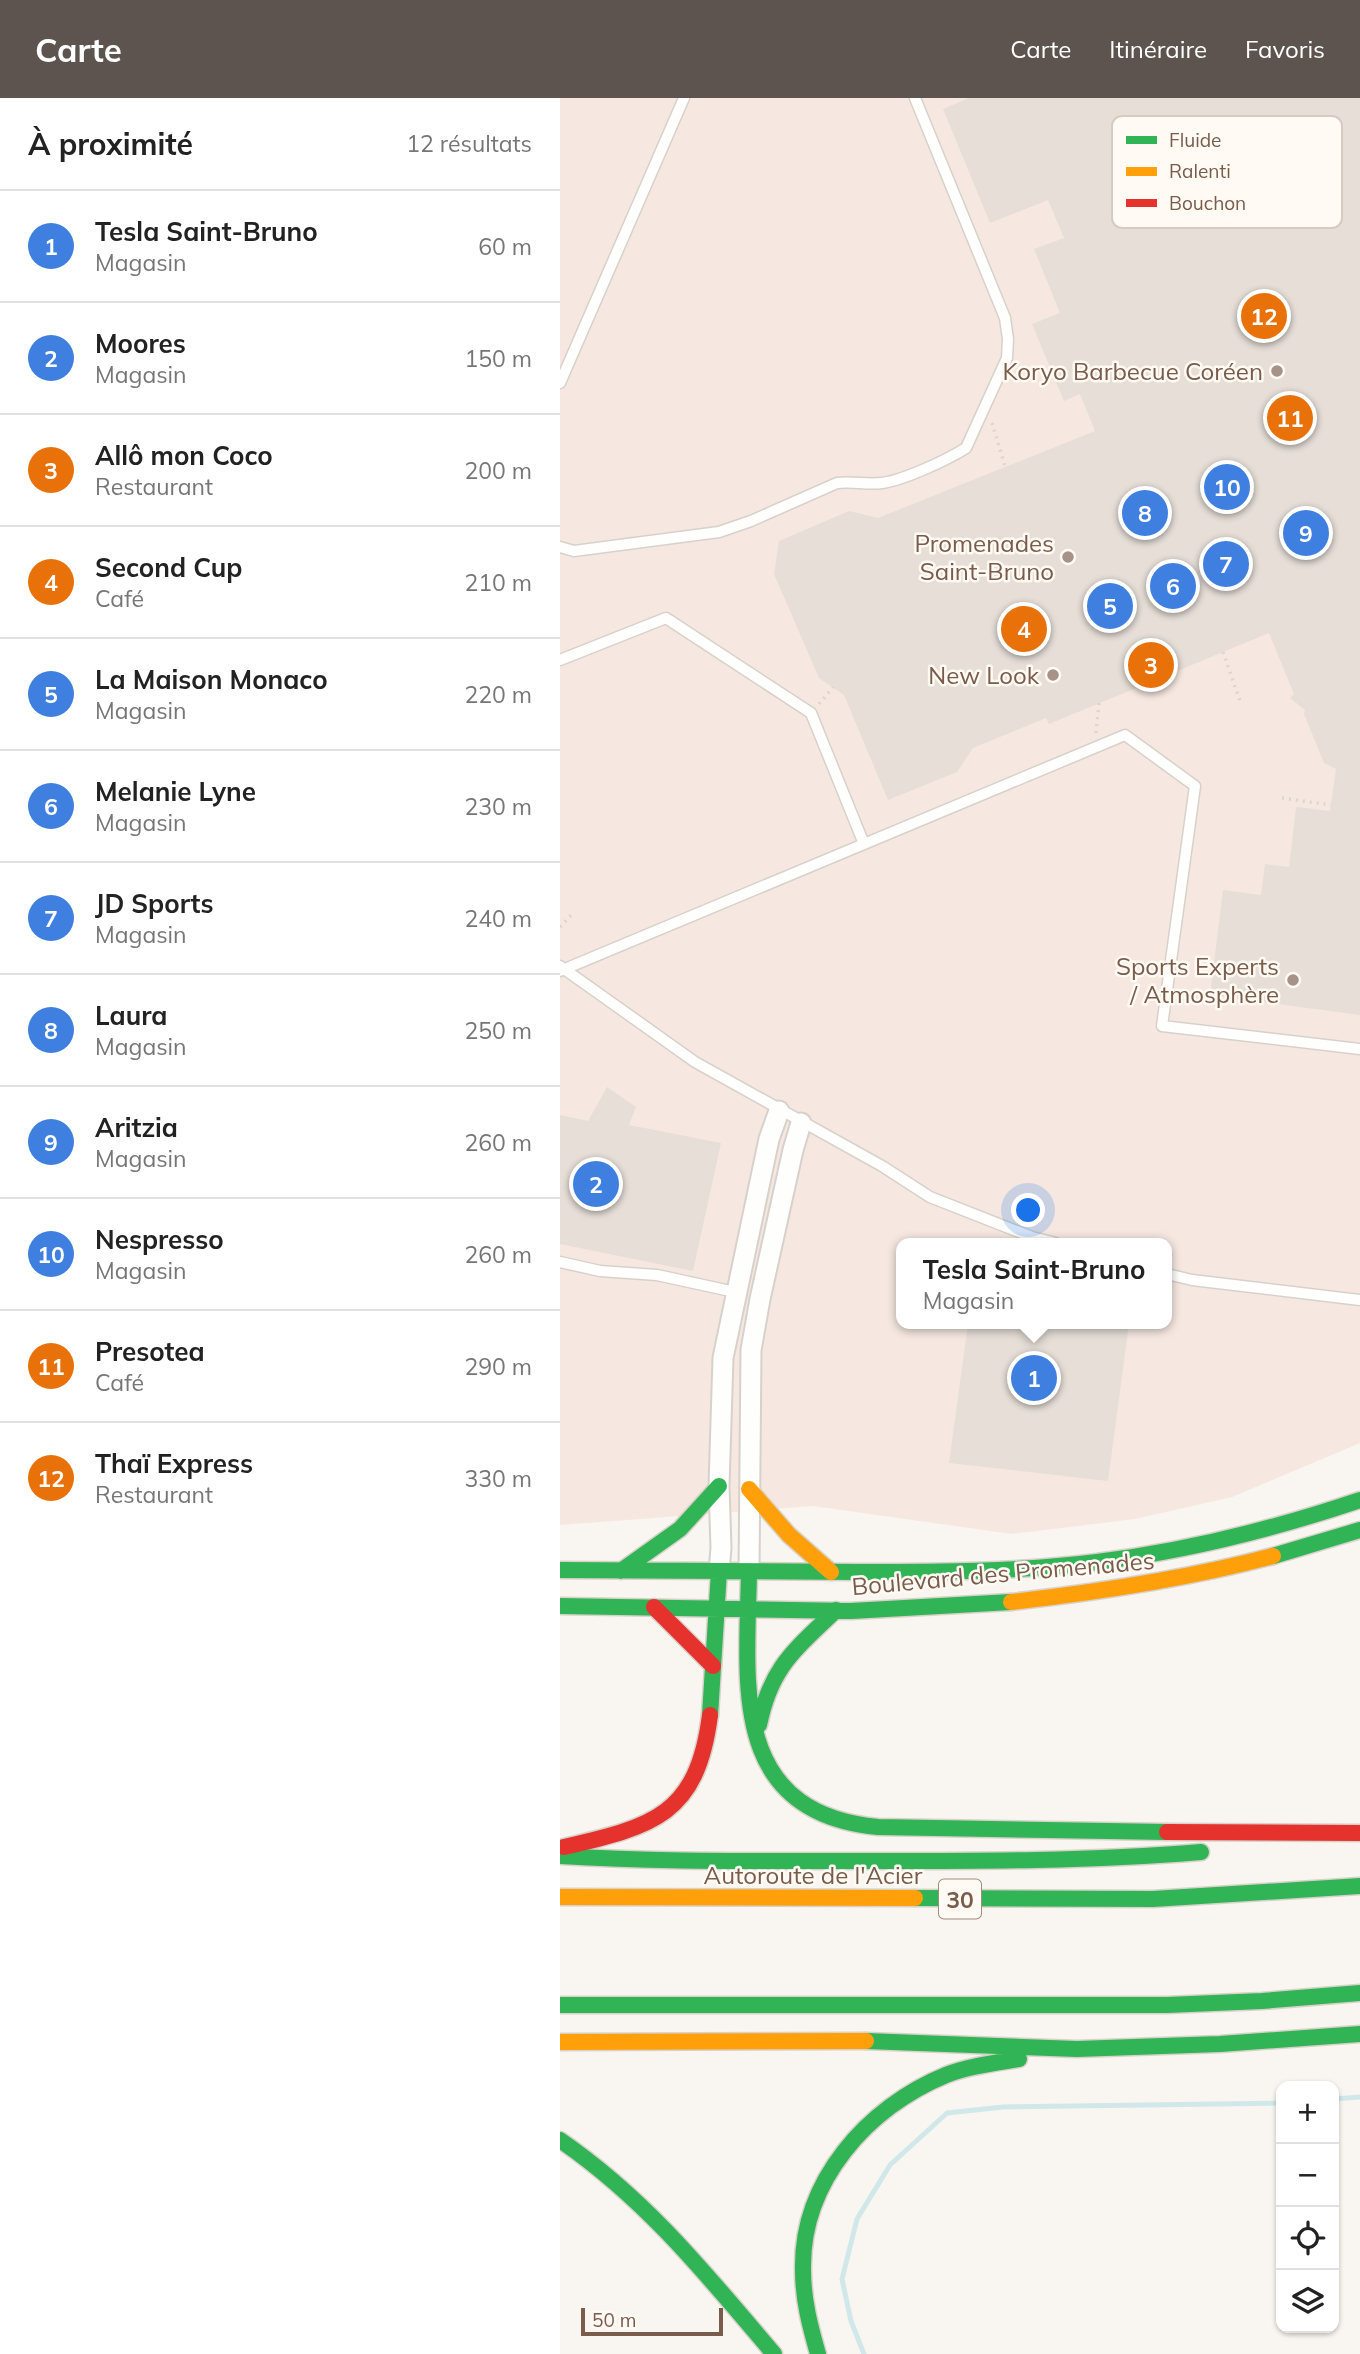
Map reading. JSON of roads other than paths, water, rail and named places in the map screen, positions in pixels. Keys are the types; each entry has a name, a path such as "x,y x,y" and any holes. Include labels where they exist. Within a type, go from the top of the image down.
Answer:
{"main road":[{"path":"621,1571 680,1529 719,1486"},
{"path":"750,1489 789,1535 831,1572"},
{"name":"Boulevard des Promenades","path":"560,1570 1016,1570 1128,1559 1209,1545 1278,1527 1360,1500"},
{"name":"Boulevard des Promenades","path":"560,1606 893,1610 1084,1593 1150,1584 1265,1559 1360,1530"},
{"path":"560,1848 639,1827 658,1816 678,1797 693,1777 707,1743 711,1718 719,1572"},
{"path":"749,1572 748,1707 752,1729 760,1752 778,1779 805,1803 822,1813 857,1825 958,1830 1360,1835"},
{"path":"654,1607 713,1666"},
{"path":"760,1752 759,1724 762,1709 778,1669 792,1651 836,1610"},
{"path":"1241,1848 1360,1835"},
{"path":"560,1856 625,1861 924,1861 1123,1859 1215,1851"},
{"name":"Autoroute de l'Acier","path":"560,1897 1153,1899 1360,1886"},
{"path":"560,2005 1167,2005 1360,1993"},
{"path":"560,2042 906,2041 1077,2049 1245,2043 1360,2034"},
{"path":"818,2354 804,2305 803,2250 808,2223 819,2190 849,2142 896,2100 944,2076 965,2068 1077,2049"},
{"path":"560,2140 602,2170 634,2198 774,2354"}],"street":[{"path":"719,1572 722,1368 735,1292 769,1139 779,1111"},
{"path":"749,1572 751,1350 760,1299 801,1123"}],"lane":[{"path":"560,383 684,98"},
{"path":"560,556 574,551 719,532 751,521 837,483 882,483 952,457 966,448 1007,358 1005,318 915,98"},
{"path":"560,547 574,551"},
{"path":"560,660 666,618 811,713 864,844"},
{"path":"561,968 1125,735 1195,786 1162,1026 1360,1049"},
{"path":"561,968 674,1048 779,1111 882,1166 930,1197 1036,1238"},
{"path":"560,1262 600,1271 657,1275 735,1292"},
{"path":"1172,1275 1192,1280 1360,1300"}],"waterway":[{"path":"1339,2099 1360,2097"},
{"path":"864,2354 851,2321 842,2279 857,2219 890,2165 947,2113 1003,2107 1276,2103"}],"place":[{"name":"Thaï Express","path":"1264,316"},
{"name":"Koryo Barbecue Coréen","path":"1277,371"},
{"name":"Presotea","path":"1290,418"},
{"name":"Nespresso","path":"1227,487"},
{"name":"Laura","path":"1145,513"},
{"name":"Aritzia","path":"1306,533"},
{"name":"Promenades Saint-Bruno","path":"1068,557"},
{"name":"JD Sports","path":"1226,564"},
{"name":"Melanie Lyne","path":"1173,586"},
{"name":"La Maison Monaco","path":"1110,606"},
{"name":"Second Cup","path":"1024,629"},
{"name":"Allô mon Coco","path":"1151,665"},
{"name":"New Look","path":"1053,675"},
{"name":"Sports Experts / Atmosphère","path":"1293,980"},
{"name":"Moores","path":"596,1184"},
{"name":"Tesla Saint-Bruno","path":"1034,1378"}]}
